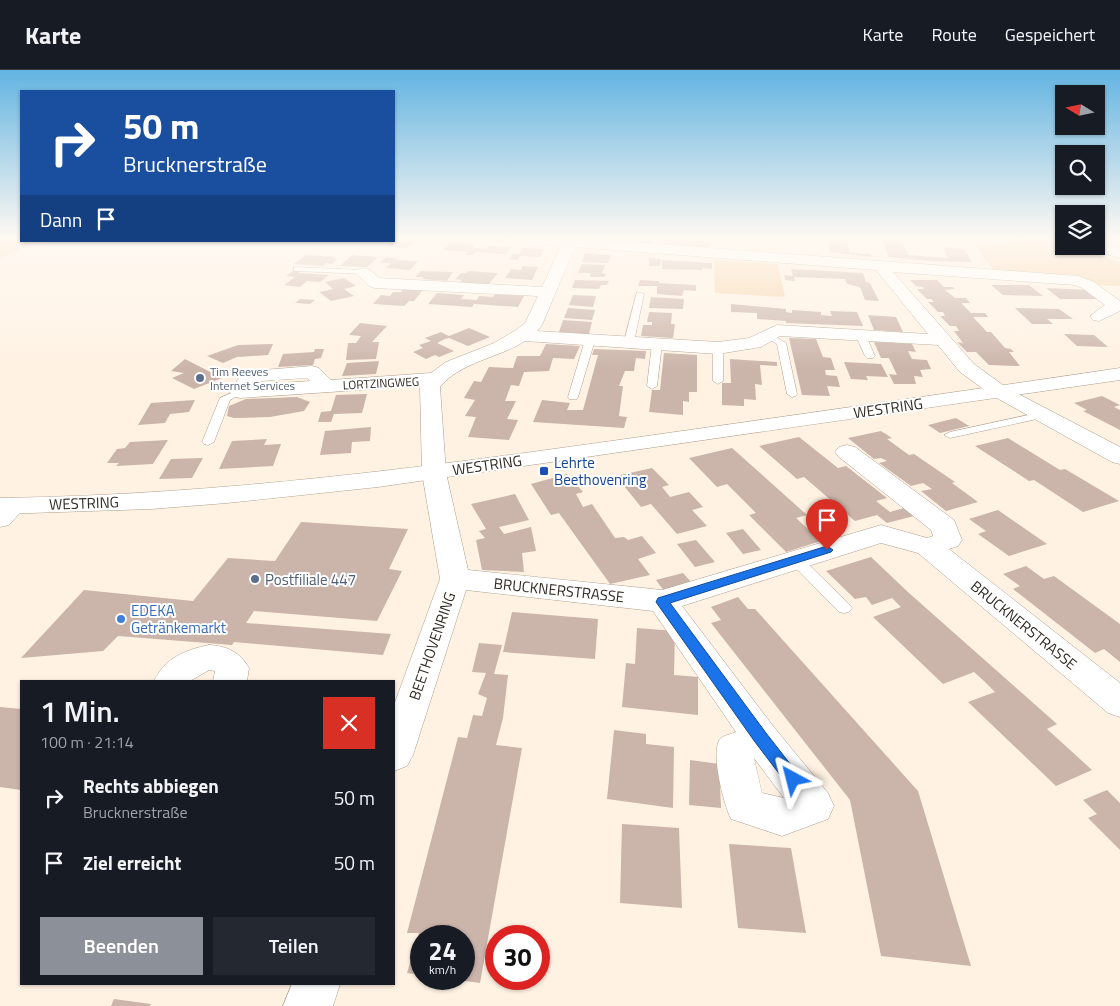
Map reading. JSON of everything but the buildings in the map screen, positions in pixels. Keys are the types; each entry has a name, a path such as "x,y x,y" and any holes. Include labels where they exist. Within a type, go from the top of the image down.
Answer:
{"street":[{"path":"374,282 548,292"},
{"path":"435,379 447,369 501,347 523,335 533,325 553,282"},
{"path":"893,282 967,368 1000,392 1120,457"},
{"path":"1080,282 1088,285 1116,306 1100,316"},
{"path":"523,335 718,348 754,343 777,330 943,340"},
{"name":"WESTRING","path":"4,511 262,492 434,473 1120,374"},
{"name":"LORTZINGWEG","path":"240,392 435,379"},
{"name":"BEETHOVENRING","path":"395,749 400,717 455,579 434,473 430,387 435,379"},
{"path":"847,452 944,526 948,540 928,547"},
{"name":"BRUCKNERSTRASSE","path":"455,579 662,602 795,559 881,534 928,547 1120,703"},
{"path":"662,602 760,737"},
{"path":"172,680 178,671 192,662 213,658 223,659 229,664 232,675 230,680"},
{"path":"308,1006 316,985"}],"lane":[{"path":"629,342 640,294"},
{"path":"768,336 781,343 792,394"},
{"path":"861,336 870,356"},
{"path":"573,397 590,340"},
{"path":"652,386 657,344"},
{"path":"718,348 718,381"},
{"name":"LORTZINGWEG","path":"208,442 225,398 240,392"},
{"path":"950,435 1042,415"},
{"path":"795,559 844,608"}],"shaded area":[{"path":"715,282 782,282 785,297 715,293"},
{"path":"1090,282 1120,282 1120,286 1095,285"}],"place":[{"name":"Tim Reeves Internet Services","path":"200,378"},
{"name":"Lehrte Beethovenring","path":"544,471"},
{"name":"Postfiliale 447","path":"255,579"},
{"name":"EDEKA Getränkemarkt","path":"121,619"}],"route":[{"path":"793,779 760,737 662,602 827,550"}]}
